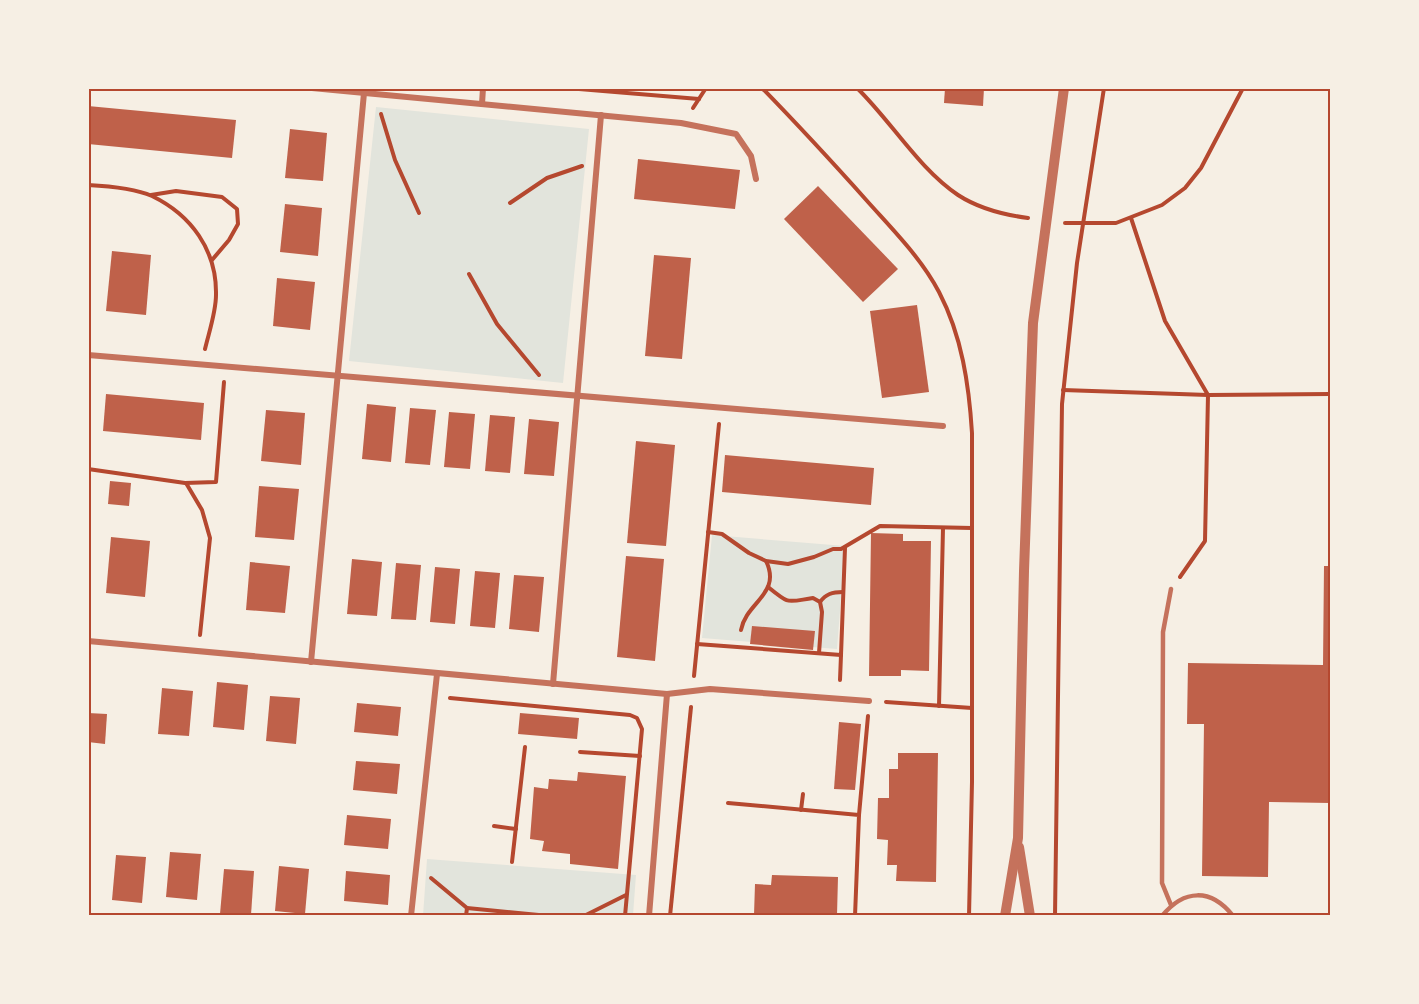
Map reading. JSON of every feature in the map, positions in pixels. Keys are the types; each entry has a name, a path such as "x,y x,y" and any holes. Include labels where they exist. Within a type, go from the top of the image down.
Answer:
{"street":[{"path":"312,88 681,123 736,134 751,156 756,179"},
{"path":"482,104 483,88"},
{"path":"1005,915 1018,838 1033,323 1064,88"},
{"path":"311,662 364,93"},
{"path":"553,684 601,115"},
{"path":"88,356 942,426"},
{"path":"88,641 667,694 710,689 869,700"},
{"path":"411,915 437,674"},
{"path":"649,915 667,694"},
{"path":"1018,838 1030,915"}],"lane":[{"path":"1171,589 1163,632 1162,883 1171,905"},
{"path":"1162,915 1183,897 1197,895 1212,898 1224,905 1233,915"}],"path":[{"path":"567,88 699,99"},
{"path":"762,88 926,268 940,293 961,350 969,387 972,434 969,915"},
{"path":"1055,915 1063,390 1077,263 1104,88"},
{"path":"375,94 395,160 419,213"},
{"path":"510,203 547,178 597,161"},
{"path":"88,185 150,195 176,191 222,196 237,209 238,224 229,240 212,260"},
{"path":"150,195 181,214 202,238 212,260 216,295 201,364"},
{"path":"1131,218 1165,321 1208,395 1205,541 1171,589"},
{"path":"469,274 497,324 524,359 558,395"},
{"path":"88,469 185,483 216,482 225,367"},
{"path":"1063,390 1208,395 1330,394"},
{"path":"670,915 721,408"},
{"path":"185,483 202,510 210,538 199,652"},
{"path":"708,532 722,534 749,553 766,561 788,564 833,549 845,548 880,526 972,528"},
{"path":"939,706 943,528"},
{"path":"840,680 845,548"},
{"path":"741,630 743,621 768,587 770,569 766,561"},
{"path":"768,587 784,600 795,602 813,598 820,602 822,612 819,653"},
{"path":"820,602 832,592 843,592"},
{"path":"697,644 841,655"},
{"path":"434,696 630,714 637,718 642,729 625,915"},
{"path":"855,915 859,815 869,700 972,708"},
{"path":"512,862 525,747"},
{"path":"580,752 640,756"},
{"path":"801,810 803,794"},
{"path":"728,803 859,815"},
{"path":"494,826 516,829"},
{"path":"417,866 467,908 549,915"},
{"path":"584,915 627,895"},
{"path":"466,915 467,908"}],"shaded area":[{"path":"376,107 589,129 563,383 349,361"},
{"path":"712,535 845,546 837,649 702,638"},
{"path":"427,859 636,875 633,915 423,916"}],"building":[{"path":"945,88 984,88 983,106 944,103"},
{"path":"88,106 236,120 232,158 88,144"},
{"path":"290,129 327,133 323,181 285,178"},
{"path":"638,159 740,170 735,209 634,199"},
{"path":"818,186 898,269 863,302 784,219"},
{"path":"285,204 322,208 318,256 280,252"},
{"path":"112,251 151,255 146,315 106,311"},
{"path":"654,255 691,258 682,359 645,356"},
{"path":"277,278 315,282 310,330 273,326"},
{"path":"917,305 929,392 882,398 870,311"},
{"path":"106,394 204,403 201,440 103,431"},
{"path":"367,404 396,407 391,462 362,459"},
{"path":"410,408 436,410 430,465 405,463"},
{"path":"266,410 305,413 301,465 261,461"},
{"path":"449,412 475,414 470,469 444,467"},
{"path":"490,415 515,417 510,473 485,471"},
{"path":"529,419 559,422 554,476 524,474"},
{"path":"636,441 675,445 666,546 627,543"},
{"path":"725,455 874,468 871,505 722,492"},
{"path":"110,481 131,483 129,506 108,504"},
{"path":"259,486 299,489 294,540 255,537"},
{"path":"871,533 903,534 903,541 931,541 929,671 901,670 901,676 869,676"},
{"path":"111,537 150,541 145,597 106,593"},
{"path":"626,556 664,559 655,661 617,657"},
{"path":"352,559 382,562 377,616 347,614"},
{"path":"250,562 290,566 285,613 246,610"},
{"path":"396,563 421,565 416,620 391,619"},
{"path":"1324,566 1330,566 1330,803 1269,802 1268,877 1202,876 1204,724 1187,724 1188,663 1323,665"},
{"path":"435,567 460,569 455,624 430,622"},
{"path":"475,571 500,573 495,628 470,626"},
{"path":"514,575 544,577 539,632 509,629"},
{"path":"752,626 815,631 813,650 750,644"},
{"path":"217,682 248,685 244,730 213,727"},
{"path":"162,688 193,691 189,736 158,734"},
{"path":"270,696 300,698 296,744 266,741"},
{"path":"357,703 401,707 398,736 354,732"},
{"path":"88,713 107,714 105,744 88,742"},
{"path":"520,713 579,718 577,739 518,734"},
{"path":"839,722 861,724 855,790 834,789"},
{"path":"898,753 938,753 936,882 896,881 897,865 887,865 888,840 877,839 878,798 889,798 889,769 898,769"},
{"path":"356,761 400,764 397,794 353,790"},
{"path":"578,772 626,776 618,869 570,864 570,854 542,851 544,841 530,839 534,787 548,789 549,779 577,781"},
{"path":"347,815 391,819 388,849 344,845"},
{"path":"170,852 201,854 197,900 166,897"},
{"path":"116,855 146,857 142,903 112,900"},
{"path":"279,866 309,869 305,914 275,911"},
{"path":"224,869 254,871 251,915 220,914"},
{"path":"346,871 390,875 388,905 344,901"},
{"path":"772,875 838,877 837,915 754,915 755,884 771,885"}]}
